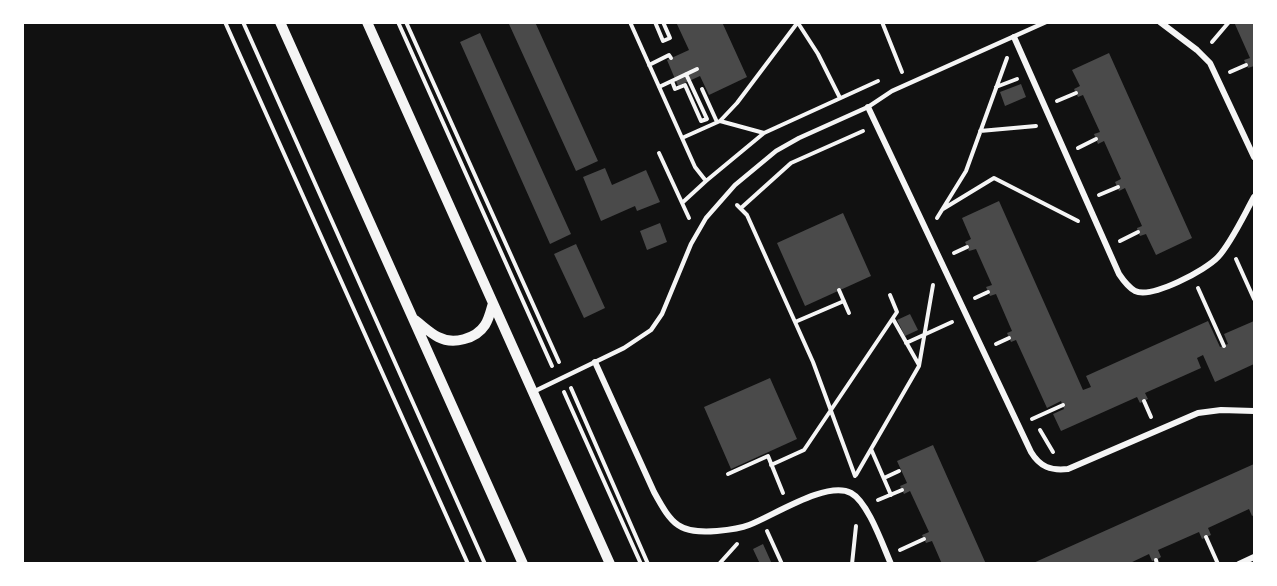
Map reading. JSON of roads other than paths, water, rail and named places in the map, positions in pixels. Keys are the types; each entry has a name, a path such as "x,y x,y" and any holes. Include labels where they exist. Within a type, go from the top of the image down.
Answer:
{"street":[{"path":"280,22 523,564"},
{"path":"367,22 610,564"},
{"path":"1160,22 1197,50 1210,63 1254,157"},
{"path":"1014,37 1119,274 1129,287 1146,293 1210,264 1221,254 1254,197"},
{"path":"868,107 1031,452 1039,463 1045,467 1068,469 1198,413 1221,410 1254,411"},
{"path":"413,318 437,337 460,340 469,338 482,330 487,323 493,303"},
{"path":"596,362 654,492 675,523 686,530 705,532 742,528 822,492 845,490 852,493 864,507 891,564"},
{"path":"1239,564 1254,556"}],"lane":[{"path":"533,392 634,343 651,330 662,314 696,234 706,218 725,195 760,163 787,144 868,107 892,91 1046,22"}]}
